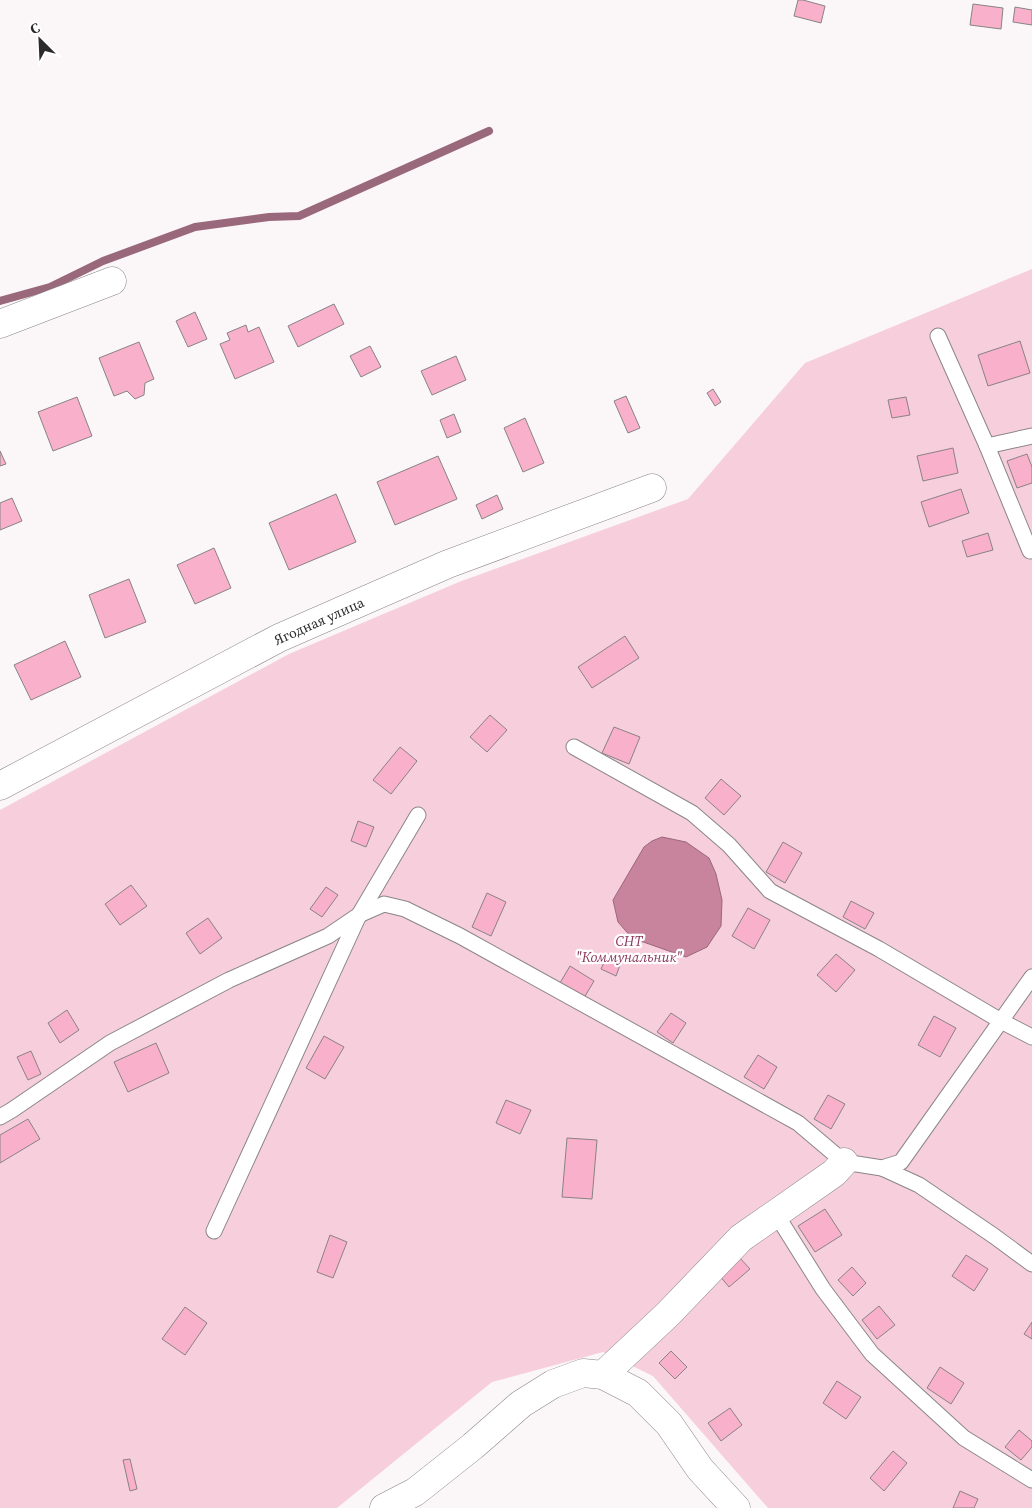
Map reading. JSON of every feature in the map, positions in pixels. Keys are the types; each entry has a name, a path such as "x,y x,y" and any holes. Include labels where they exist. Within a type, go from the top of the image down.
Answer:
{"street":[{"path":"0,324 112,281"},
{"name":"Ягодная улица","path":"0,786 279,638 448,564 652,488"},
{"path":"603,1375 668,1314 741,1238 834,1174 844,1162"},
{"path":"384,1508 415,1492 521,1404 554,1384 583,1373 603,1375 638,1394 669,1424 700,1469 736,1508"}],"lane":[{"path":"938,336 987,446 1030,551"},
{"path":"987,446 1032,436"},
{"path":"574,747 692,813 728,845 770,891 878,949 1032,1037"},
{"path":"214,1231 360,915 418,816"},
{"path":"0,1117 110,1043 229,980 328,936 360,915 384,904 405,909 460,936 798,1122 844,1162 882,1168 919,1185 1032,1264"},
{"path":"882,1168 901,1162 1032,977"},
{"path":"776,1214 823,1289 872,1354 964,1438 1032,1480"}],"green space":[{"name":"СНТ \"Коммунальник\"","path":"1032,269 1032,1508 768,1508 653,1376 603,1352 492,1382 337,1508 0,1508 0,810 289,654 459,582 688,499 805,363"}],"shaded area":[{"path":"662,837 686,842 709,858 716,874 722,900 721,926 707,947 686,957 632,938 618,922 613,900 644,847"}],"building":[{"path":"798,0 825,6 821,23 794,16"},
{"path":"973,4 1003,8 1001,29 970,25"},
{"path":"1015,7 1032,10 1032,25 1013,22"},
{"path":"334,304 344,324 298,347 288,326"},
{"path":"195,312 207,339 188,347 176,321"},
{"path":"246,325 248,332 259,327 274,362 235,379 220,344 230,340 227,333"},
{"path":"1020,341 1030,373 988,386 978,355"},
{"path":"139,342 154,379 145,383 144,395 135,399 127,391 114,396 99,358"},
{"path":"370,346 381,367 361,377 350,356"},
{"path":"456,356 466,380 432,395 421,371"},
{"path":"713,389 721,402 715,406 707,393"},
{"path":"626,396 640,428 628,433 614,401"},
{"path":"77,397 92,436 53,451 38,412"},
{"path":"906,397 910,415 892,418 888,400"},
{"path":"454,414 461,432 447,438 440,420"},
{"path":"525,418 544,463 523,472 504,428"},
{"path":"953,448 958,473 923,481 917,456"},
{"path":"0,451 6,464 0,466"},
{"path":"1027,454 1032,467 1032,483 1017,488 1007,461"},
{"path":"438,456 457,499 395,525 377,482"},
{"path":"961,489 969,513 929,527 921,502"},
{"path":"336,494 356,542 289,570 269,523"},
{"path":"497,495 503,509 482,519 476,505"},
{"path":"12,498 22,521 0,530 0,503"},
{"path":"988,533 993,550 967,557 962,541"},
{"path":"214,548 231,588 195,604 177,565"},
{"path":"129,579 146,622 105,638 89,595"},
{"path":"625,636 639,658 592,688 578,667"},
{"path":"65,641 81,677 31,700 14,665"},
{"path":"490,715 507,730 487,752 470,737"},
{"path":"614,727 640,737 629,764 602,753"},
{"path":"400,747 417,761 391,794 373,780"},
{"path":"721,779 741,796 724,815 705,798"},
{"path":"358,821 374,827 366,847 351,841"},
{"path":"783,842 802,853 785,883 766,872"},
{"path":"131,885 147,906 120,925 105,904"},
{"path":"326,887 338,895 322,917 310,909"},
{"path":"487,893 506,902 491,936 472,927"},
{"path":"851,901 874,913 865,929 843,917"},
{"path":"748,908 770,920 754,949 732,936"},
{"path":"208,918 222,938 200,954 186,933"},
{"path":"608,954 622,960 616,976 601,969"},
{"path":"836,954 855,970 836,992 817,975"},
{"path":"570,966 594,981 584,998 560,983"},
{"path":"67,1010 79,1030 60,1043 48,1023"},
{"path":"671,1013 686,1023 673,1043 657,1032"},
{"path":"934,1016 956,1028 940,1057 918,1045"},
{"path":"324,1036 344,1047 325,1079 306,1068"},
{"path":"156,1043 169,1073 128,1092 114,1062"},
{"path":"31,1051 41,1074 28,1080 17,1057"},
{"path":"758,1055 777,1067 764,1089 744,1077"},
{"path":"828,1095 845,1104 831,1129 814,1119"},
{"path":"506,1100 531,1110 520,1134 496,1123"},
{"path":"28,1119 40,1139 0,1163 0,1135"},
{"path":"567,1138 597,1140 592,1199 562,1197"},
{"path":"825,1209 842,1235 815,1252 798,1226"},
{"path":"330,1235 347,1242 333,1278 317,1272"},
{"path":"966,1255 988,1269 974,1291 952,1276"},
{"path":"739,1257 750,1269 729,1287 719,1275"},
{"path":"852,1267 866,1283 853,1296 838,1280"},
{"path":"879,1306 895,1325 877,1339 862,1320"},
{"path":"185,1307 207,1323 185,1355 162,1339"},
{"path":"1032,1322 1032,1339 1024,1334"},
{"path":"671,1351 687,1367 675,1379 659,1363"},
{"path":"940,1367 964,1383 951,1404 927,1388"},
{"path":"837,1381 861,1397 846,1419 823,1403"},
{"path":"730,1408 742,1425 721,1441 708,1423"},
{"path":"1019,1430 1032,1441 1032,1447 1021,1460 1005,1447"},
{"path":"893,1451 907,1463 884,1491 870,1478"},
{"path":"130,1459 137,1489 130,1491 123,1460"},
{"path":"960,1491 978,1499 974,1508 953,1508"}],"waterway":[{"path":"0,301 50,287 103,261 195,227 269,217 299,216 489,131"}]}
